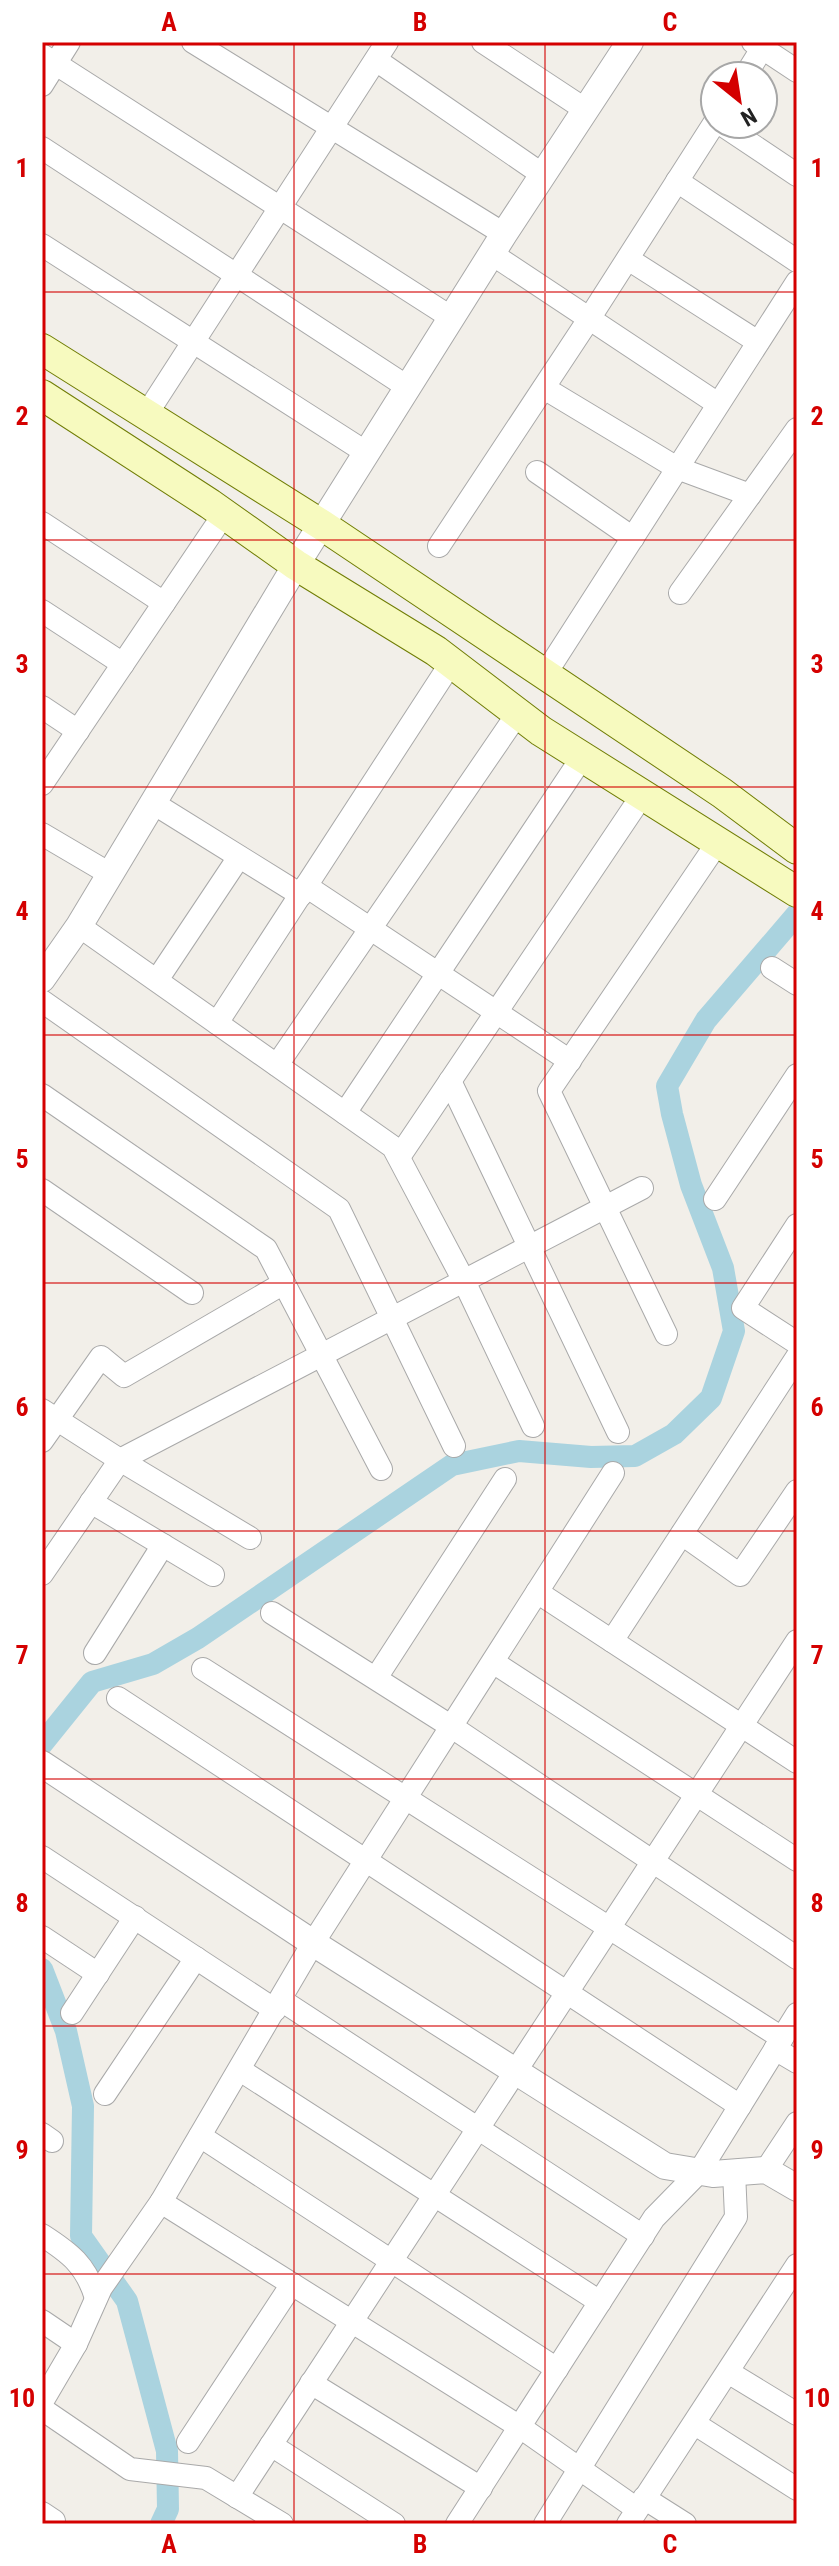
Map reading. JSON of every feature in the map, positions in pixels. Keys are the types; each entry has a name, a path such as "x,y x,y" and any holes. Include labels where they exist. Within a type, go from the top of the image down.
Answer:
{"main road":[{"path":"42,349 322,525 722,793 794,847"},
{"path":"42,395 296,565 451,663 583,756 797,892"}],"street":[{"path":"42,85 49,59 69,42"},
{"path":"193,42 331,128 498,244 589,319 718,404"},
{"path":"483,42 586,110"},
{"path":"42,979 79,926 296,565 498,244 630,42"},
{"path":"761,44 797,71"},
{"path":"146,415 382,51 543,175"},
{"path":"49,59 452,318"},
{"path":"439,546 703,140"},
{"path":"745,140 797,175"},
{"path":"42,148 409,388"},
{"path":"677,181 797,261"},
{"path":"42,245 367,453"},
{"path":"628,259 758,342"},
{"path":"544,676 797,282"},
{"path":"544,388 677,468 750,495"},
{"path":"680,593 797,429"},
{"path":"537,472 633,538"},
{"path":"42,784 224,514"},
{"path":"42,523 164,603"},
{"path":"42,611 123,664"},
{"path":"217,1023 451,663"},
{"path":"42,707 78,731"},
{"path":"277,1065 518,713"},
{"path":"345,1113 583,756"},
{"path":"399,1157 643,794"},
{"path":"153,803 239,857 370,929 570,1061"},
{"path":"42,834 110,874"},
{"path":"666,1334 549,1091 718,842"},
{"path":"157,980 239,857"},
{"path":"79,926 393,1147 464,1281 533,1426"},
{"path":"772,968 797,984"},
{"path":"42,1001 339,1209 454,1446"},
{"path":"715,1199 797,1075"},
{"path":"450,1081 618,1432"},
{"path":"42,1095 266,1249 381,1469"},
{"path":"42,1574 120,1460 642,1188"},
{"path":"42,1190 192,1293"},
{"path":"797,1225 743,1308 797,1343"},
{"path":"42,1441 49,1414 101,1357 124,1376 284,1283"},
{"path":"612,1641 797,1357"},
{"path":"49,1414 250,1538"},
{"path":"42,2402 76,2344 99,2293 155,2210 313,1943 613,1473"},
{"path":"376,1678 505,1479"},
{"path":"682,1534 740,1575 797,1491"},
{"path":"91,1502 213,1575"},
{"path":"95,1653 163,1545"},
{"path":"537,1592 797,1762"},
{"path":"272,1613 452,1727 797,1958"},
{"path":"237,2497 797,1641"},
{"path":"493,1662 797,1860"},
{"path":"203,1669 609,1928 779,2044 797,2062"},
{"path":"118,1698 740,2106"},
{"path":"46,1767 313,1943 665,2166 699,2172 766,2170 797,2188"},
{"path":"42,1857 196,1958 478,2129 643,2236"},
{"path":"72,2013 135,1917"},
{"path":"42,1937 98,1974"},
{"path":"105,2094 196,1958"},
{"path":"457,2524 654,2218 699,2172 797,2014"},
{"path":"240,2070 600,2302"},
{"path":"766,2170 797,2123"},
{"path":"200,2136 557,2369"},
{"path":"545,2524 736,2217 734,2172"},
{"path":"155,2210 292,2284 520,2427 636,2510 685,2524"},
{"path":"42,2235 72,2254 99,2293"},
{"path":"636,2510 797,2265"},
{"path":"188,2442 292,2284"},
{"path":"42,2321 76,2344"},
{"path":"728,2372 796,2412"},
{"path":"311,2383 481,2488"},
{"path":"42,2409 130,2469 206,2478 282,2524"},
{"path":"695,2424 797,2489"},
{"path":"271,2445 394,2524"}],"waterway":[{"path":"42,1744 92,1682 153,1664 198,1638 452,1465 519,1451 591,1457 635,1456 674,1434 711,1398 734,1331 723,1268 691,1185 667,1086 706,1020 797,914"},
{"path":"42,1969 66,2031 83,2106 81,2236 127,2301 167,2451 168,2509 161,2524"}]}
